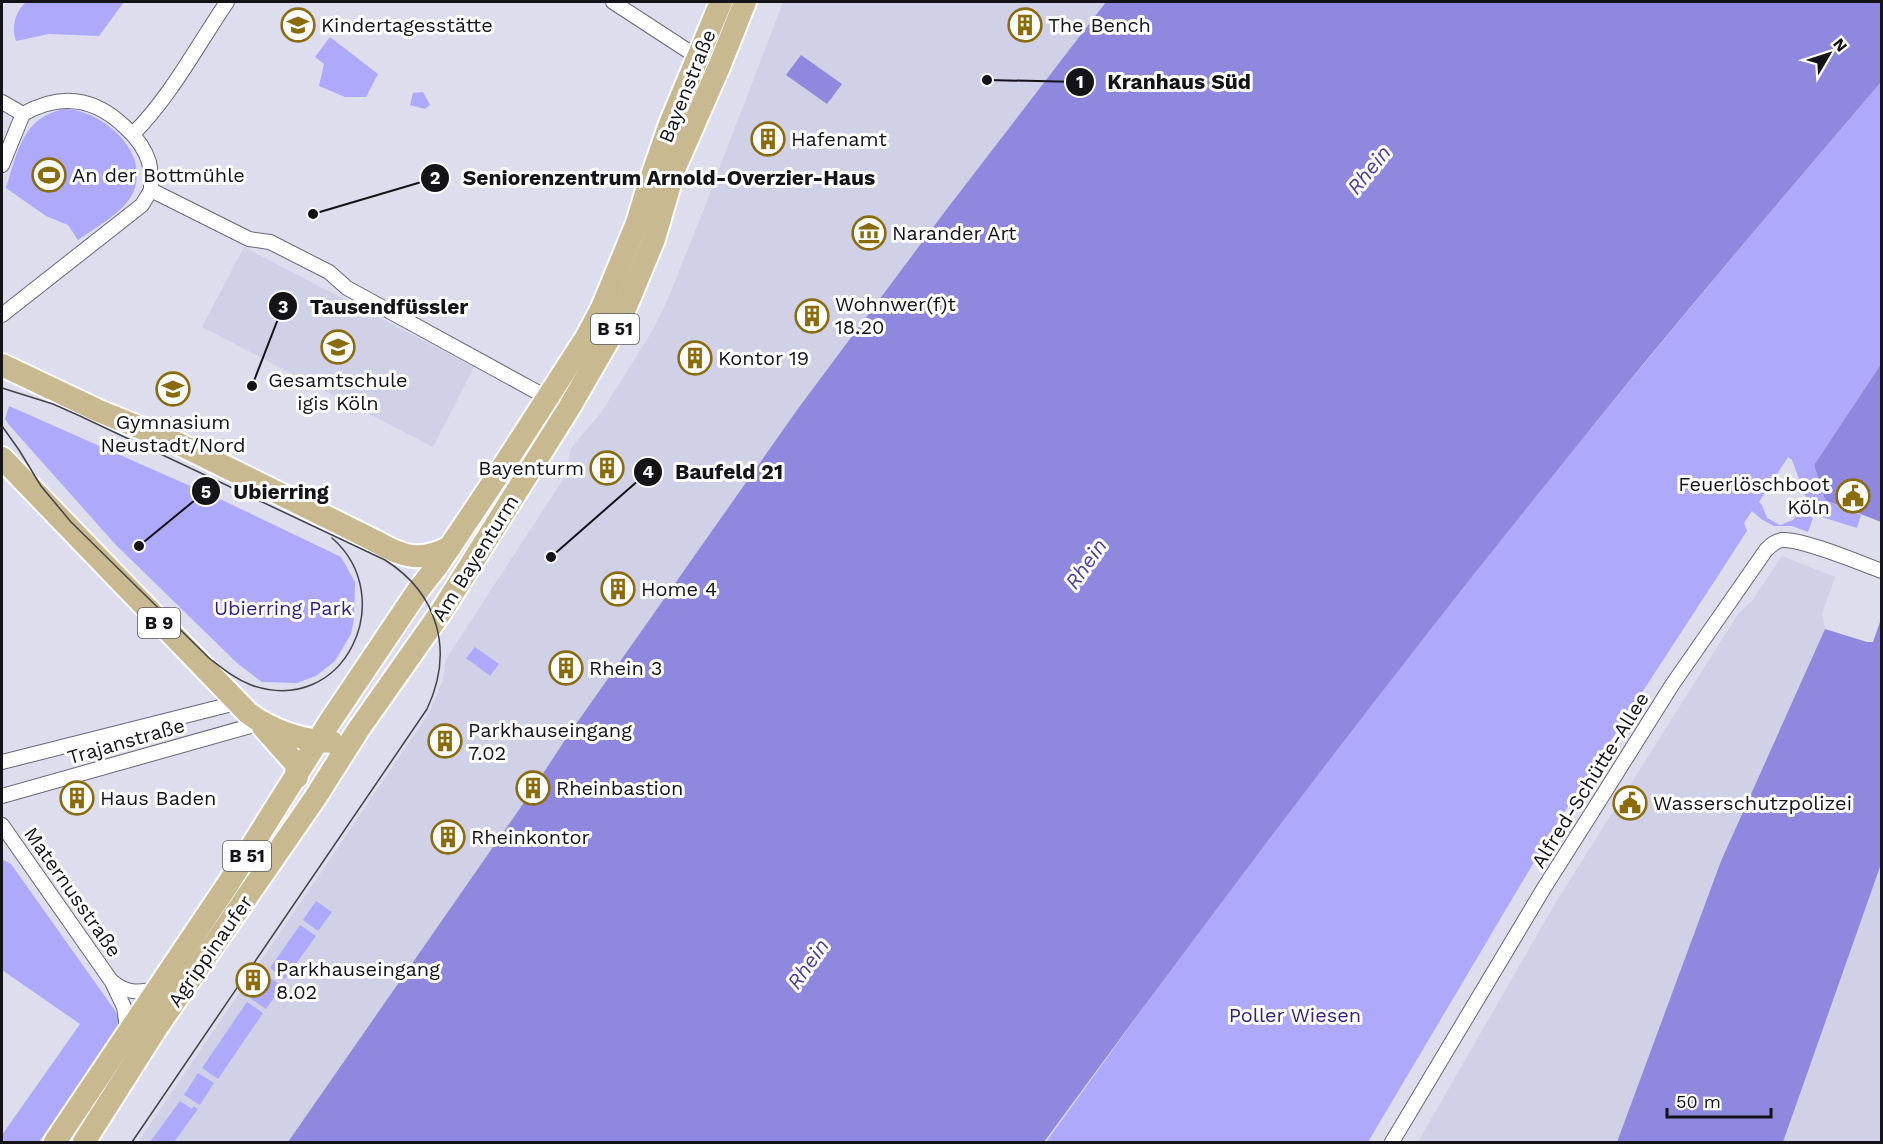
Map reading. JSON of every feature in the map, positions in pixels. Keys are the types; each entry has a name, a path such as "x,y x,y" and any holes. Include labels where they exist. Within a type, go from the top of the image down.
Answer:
{"main road":[{"name":"Bayenstraße","path":"583,381 622,316 654,239 709,63 721,2"},
{"name":"Bayenstraße","path":"548,398 602,308 637,223 670,124 745,2"},
{"path":"2,365 99,411 173,441 377,542 396,554 423,556 450,547 451,556 458,565 464,566 471,563"},
{"name":"Am Bayenturm","path":"358,730 441,612 538,458 583,381"},
{"name":"Am Bayenturm","path":"319,741 548,398"},
{"path":"517,445 519,454 524,459 529,461 538,458"},
{"name":"B 9","path":"2,458 236,703 261,723 296,764 297,777"},
{"path":"396,554 410,578 417,612 398,672"},
{"name":"B 9","path":"261,723 285,733 319,741 342,740 358,730"},
{"name":"Agrippinaufer","path":"84,1143 157,1027 315,798 358,730"},
{"name":"Agrippinaufer","path":"55,1143 319,741"},
{"path":"97,1081 103,1080 110,1085 111,1101"}],"street":[{"path":"133,134 147,120 227,2"},
{"path":"613,2 709,63"},
{"path":"2,102 23,114"},
{"path":"2,165 23,114 52,102 81,102 103,110 133,134 148,160 151,190 142,205 2,315"},
{"path":"151,190 249,239 270,242 328,272 346,288 548,398"},
{"name":"Alfred-Schütte-Allee","path":"1392,1143 1579,833 1672,685 1766,550 1776,541 1788,540 1881,571"},
{"name":"Trajanstraße","path":"2,762 236,703"},
{"name":"Trajanstraße","path":"2,796 261,723"},
{"name":"Maternusstraße","path":"2,825 112,982 123,1007 128,1034"},
{"name":"Maternusstraße","path":"112,982 134,993 158,988"}],"shaded area":[{"path":"783,2 1106,2 946,210 797,410 288,1142 138,1142 429,713 443,680 446,659 566,475 571,448 601,413 651,333 667,301 702,214"},
{"name":"Gesamtschule igis Köln","path":"244,247 474,367 433,447 202,327"},
{"path":"1782,556 1835,577 1822,614 1825,629 1721,861 1617,1142 1418,1142 1556,902 1738,614 1752,601"},
{"path":"1881,864 1881,1142 1783,1142 1854,939"}],"green space":[{"path":"26,2 124,2 99,36 49,34 16,41 15,20 19,10"},
{"path":"330,37 378,74 366,97 345,97 319,86 324,64 315,57"},
{"name":"Poller Wiesen","path":"1881,82 1881,364 1814,465 1825,500 1861,515 1857,528 1812,514 1792,460 1788,457 1759,502 1767,518 1780,525 1793,520 1798,511 1813,518 1808,532 1792,526 1774,526 1752,511 1744,523 1747,531 1556,825 1368,1142 1046,1142 1201,928 1449,605 1620,393"},
{"path":"423,92 430,105 425,109 410,105 413,93"},
{"path":"66,109 80,111 94,117 108,125 120,136 135,162 137,176 134,191 124,206 78,240 68,225 46,216 6,188 18,149 31,127 40,119"},
{"name":"Ubierring Park","path":"9,406 222,500 341,557 355,582 354,619 351,634 335,661 316,676 297,683 262,682 237,663 115,544 10,426 5,419"},
{"path":"475,647 499,664 490,676 466,658"},
{"path":"2,859 11,864 116,1012 121,1025 39,1142 2,1142 2,1135 80,1024 2,970"},
{"path":"316,901 332,912 318,931 303,920"},
{"path":"300,925 316,936 285,979 270,968"},
{"path":"266,975 282,986 266,1009 250,998"},
{"path":"247,1002 263,1013 218,1079 202,1068"},
{"path":"198,1073 214,1083 200,1105 184,1095"},
{"path":"180,1101 192,1109 194,1106 198,1109 174,1142 150,1142"}],"water":[{"name":"Rhein","path":"1106,2 1881,2 1881,82 1757,227 1489,555 1295,804 1044,1142 288,1142 569,734 797,410 946,210"},
{"path":"801,55 842,84 827,104 786,75"},
{"path":"1881,364 1881,522 1825,500 1814,465"},
{"path":"1881,619 1881,864 1783,1142 1617,1142 1721,861 1825,629 1873,642"}],"tram line":[{"path":"2,388 53,404 80,416 385,560 418,590 429,607 440,646 435,688 427,709 132,1142"},
{"path":"2,426 41,486 71,522 209,658 251,685 284,691 313,684 336,669 352,646 361,619 361,590 352,563 332,538"}],"place":[{"name":"Kindertagesstätte","path":"298,25"},
{"name":"The Bench","path":"1025,25"},
{"name":"Kranhaus Süd","path":"987,80"},
{"name":"Hafenamt","path":"768,139"},
{"name":"An der Bottmühle","path":"49,175"},
{"name":"Seniorenzentrum Arnold-Overzier-Haus","path":"313,214"},
{"name":"Narander Art","path":"869,233"},
{"name":"Wohnwer(f)t 18.20","path":"812,316"},
{"name":"Gesamtschule igis Köln","path":"338,347"},
{"name":"Kontor 19","path":"695,358"},
{"name":"Tausendfüssler","path":"252,386"},
{"name":"Gymnasium Neustadt/Nord","path":"173,389"},
{"name":"Bayenturm","path":"607,468"},
{"name":"Feuerlöschboot Köln","path":"1853,496"},
{"name":"Ubierring","path":"139,546"},
{"name":"Baufeld 21","path":"551,557"},
{"name":"Home 4","path":"618,589"},
{"name":"Rhein 3","path":"566,668"},
{"name":"Parkhauseingang 7.02","path":"445,741"},
{"name":"Rheinbastion","path":"533,788"},
{"name":"Haus Baden","path":"77,798"},
{"name":"Wasserschutzpolizei","path":"1630,803"},
{"name":"Rheinkontor","path":"448,837"},
{"name":"Parkhauseingang 8.02","path":"253,980"}]}
